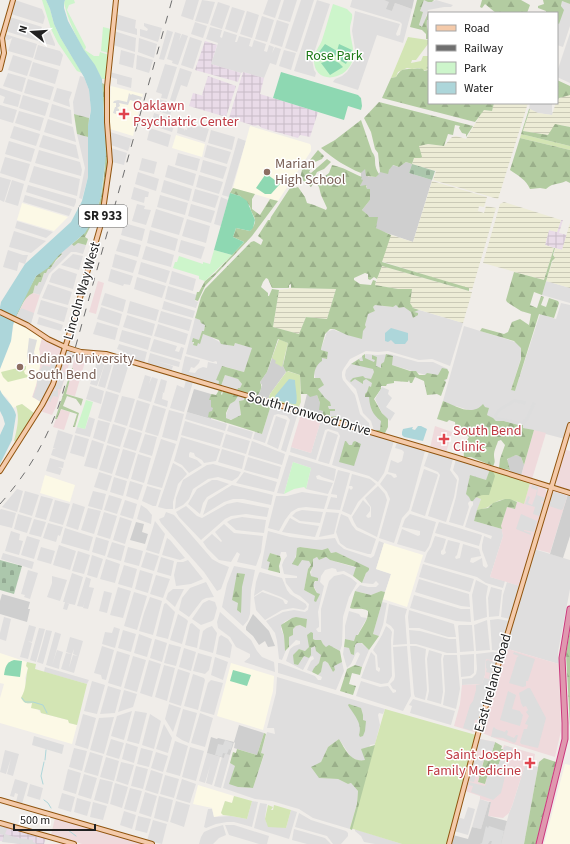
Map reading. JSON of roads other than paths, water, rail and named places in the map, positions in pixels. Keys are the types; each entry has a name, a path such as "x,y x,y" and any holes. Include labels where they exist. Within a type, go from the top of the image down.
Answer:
{"highway":[{"path":"540,844 568,731 565,657 570,609"}],"main road":[{"path":"0,69 4,51 2,38 13,0"},
{"name":"Lincoln Way West","path":"0,471 48,395 54,381 101,224 106,200 110,159 107,122 108,85 116,0"},
{"name":"South Ironwood Drive","path":"0,312 51,341 65,347 81,352 107,354 456,457 570,493"},
{"path":"552,487 570,425"},
{"path":"554,480 558,489 549,494 545,485 550,484 554,480"},
{"name":"East Ireland Road","path":"449,844 479,729 552,487"},
{"path":"0,800 152,844"},
{"path":"0,823 74,844"}],"water":[{"path":"46,0 65,0 64,8 68,21 102,79 106,155 101,197 94,218 85,233 59,255 48,268 36,276 17,314 13,325 11,341 0,369 1,302 25,264 71,222 82,201 88,177 88,126 91,110 89,90 84,77 60,37"},
{"path":"391,328 408,333 408,340 405,344 395,344 391,340 388,342 385,341 385,333"},
{"path":"289,379 295,380 297,396 296,404 276,400 275,396"},
{"path":"0,390 15,411 16,415 12,440 0,464 0,435 5,424 0,411"},
{"path":"418,426 427,429 423,441 404,437 402,435 403,429 413,427 412,429 415,430"}],"waterway":[{"path":"22,698 25,702 33,702 43,705 47,713"},
{"path":"45,760 46,750"},
{"path":"43,784 41,776 44,762"},
{"path":"44,800 51,808"},
{"path":"68,830 76,836"}],"railway":[{"path":"0,504 20,480 36,454 50,428 61,399 172,0"}],"place":[{"name":"Oaklawn Psychiatric Center","path":"124,114"},
{"name":"Marian High School","path":"267,172"},
{"name":"Indiana University South Bend","path":"20,367"},
{"name":"South Bend Clinic","path":"444,439"},
{"name":"Saint Joseph Family Medicine","path":"530,763"}],"park label":[{"name":"Rose Park","path":"334,56"}]}
